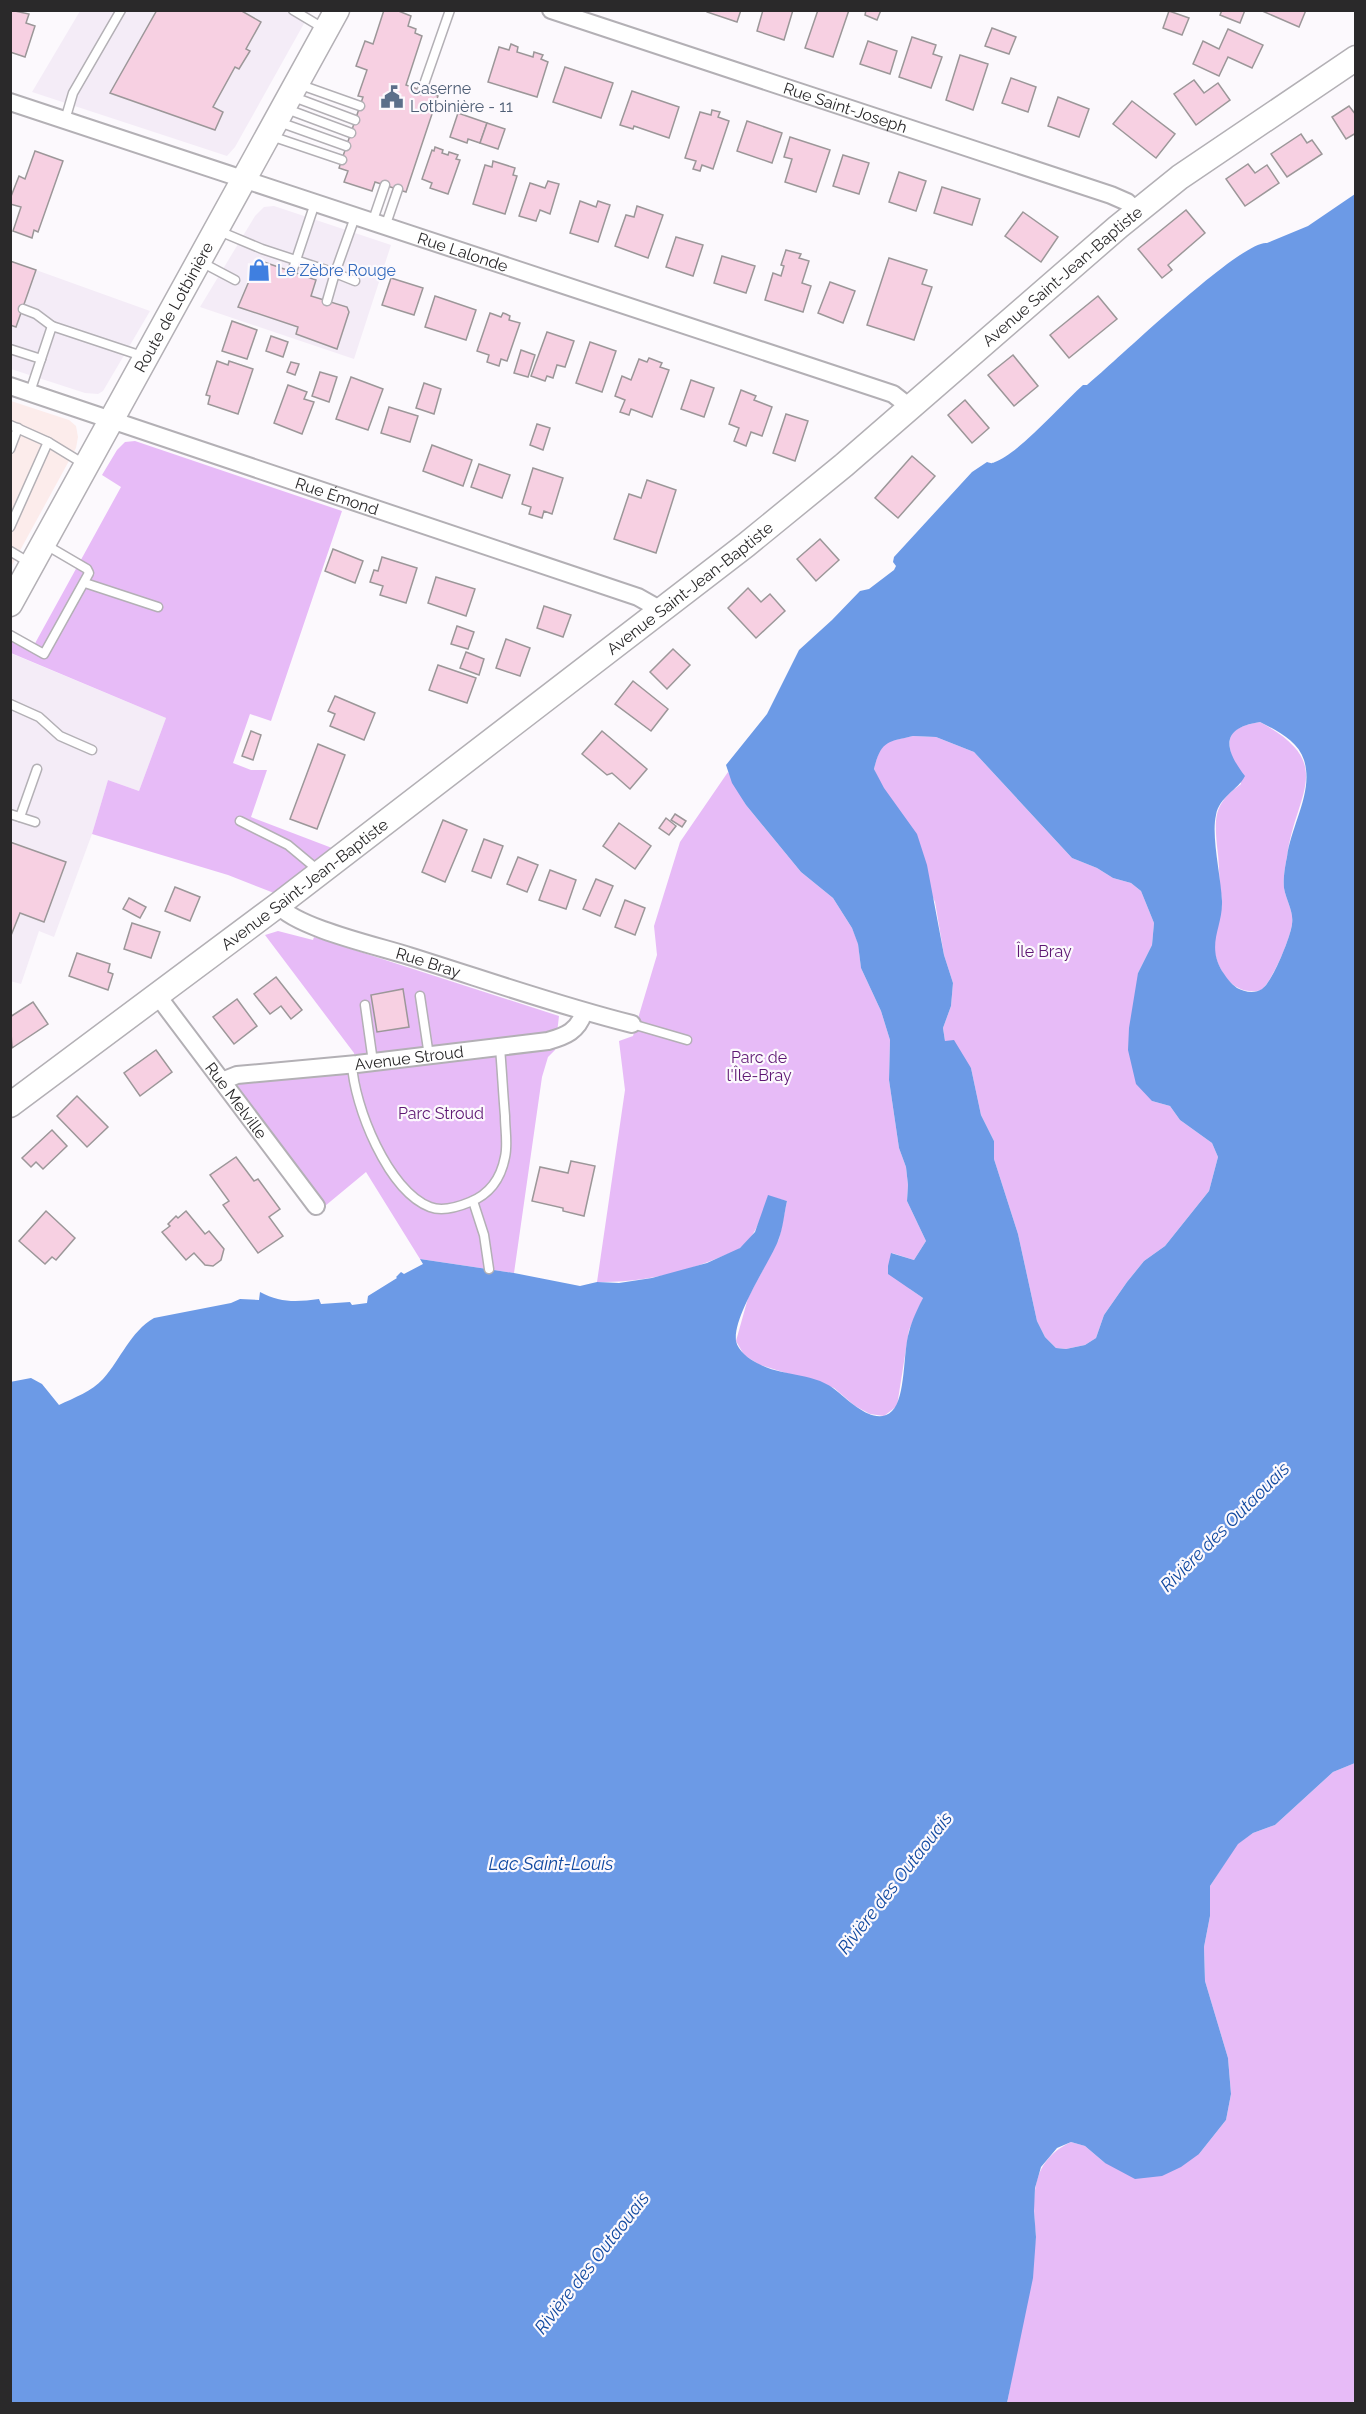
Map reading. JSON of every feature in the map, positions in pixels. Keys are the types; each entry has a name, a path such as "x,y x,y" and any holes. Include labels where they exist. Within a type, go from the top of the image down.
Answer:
{"street":[{"name":"Rue Saint-Joseph","path":"550,10 1111,195 1127,202 1137,212"},
{"name":"Route de Lotbinière","path":"10,604 332,20"},
{"name":"Avenue Saint-Jean-Baptiste","path":"10,1105 278,905 746,545 911,408 1137,212 1209,156 1356,58"},
{"name":"Rue Lalonde","path":"10,102 893,394 911,408"},
{"name":"Rue Émond","path":"10,386 638,597 654,606 660,613"},
{"name":"Rue Bray","path":"278,905 291,916 309,924 584,1012 632,1024"},
{"name":"Rue Melville","path":"157,995 316,1206"},
{"name":"Avenue Stroud","path":"222,1082 237,1075 500,1048 559,1038 579,1026 584,1012"}],"lane":[{"path":"65,120 73,93 122,10"},
{"path":"293,10 332,20"},
{"path":"422,90 450,10"},
{"path":"283,108 360,106"},
{"path":"283,108 355,120"},
{"path":"283,108 351,133"},
{"path":"283,108 346,146"},
{"path":"283,108 342,160"},
{"path":"378,225 385,185"},
{"path":"378,225 398,189"},
{"path":"292,272 315,203"},
{"path":"327,301 334,273 355,217"},
{"path":"216,229 355,281"},
{"path":"199,260 236,280"},
{"path":"23,309 36,314 52,326 146,357"},
{"path":"30,392 52,326"},
{"path":"10,349 41,359"},
{"path":"10,449 14,427 48,442 86,465"},
{"path":"10,527 14,508 48,442"},
{"path":"10,635 44,654 89,573 87,569 43,543"},
{"path":"10,550 32,564"},
{"path":"85,583 158,607"},
{"path":"10,704 39,717 60,736 92,750"},
{"path":"20,817 37,769"},
{"path":"10,814 35,822"},
{"path":"240,821 288,845 321,872"},
{"path":"420,996 429,1056"},
{"path":"365,1005 373,1062"},
{"path":"632,1024 687,1040"},
{"path":"352,1064 354,1088 366,1125 379,1150 409,1193 429,1206 455,1208 481,1198 499,1177 505,1157 500,1048"},
{"path":"473,1201 484,1235 489,1269"}],"shaded area":[{"path":"80,11 311,11 235,147 227,156 32,92"},
{"path":"274,206 391,245 354,359 200,307 255,216 264,207"},
{"path":"11,261 150,311 103,391 98,394 85,393 11,369"},
{"path":"11,401 69,420 76,426 78,437 76,448 11,567"},
{"path":"10,653 166,718 139,791 108,780 92,834 54,937 39,931 21,984 10,981"}],"green space":[{"path":"135,441 342,511 271,721 250,714 233,763 251,770 267,770 251,817 332,848 274,893 228,875 92,834 108,780 139,791 166,718 11,653 10,644 16,638 33,647 121,487 102,475 117,450 125,442"},
{"path":"1260,722 1284,737 1298,752 1305,766 1306,781 1291,835 1284,873 1284,888 1292,915 1291,930 1282,956 1269,981 1262,989 1254,991 1242,989 1225,977 1214,949 1215,933 1222,905 1216,818 1226,797 1241,784 1231,752 1231,736 1245,725"},
{"name":"Île Bray","path":"913,736 936,737 974,752 1072,858 1097,868 1113,878 1131,883 1141,891 1154,923 1152,945 1138,973 1152,1101 1170,1106 1180,1120 1212,1143 1218,1157 1209,1191 1165,1246 1144,1261 1127,1282 1104,1315 1096,1338 1085,1345 1066,1349 1056,1348 1045,1337 1037,1321 1018,1234 994,1159 994,1141 981,1115 971,1068 945,1041 943,1028 951,1006 953,983 944,955 935,902 874,769 882,747 890,741"},
{"name":"Parc de l'Île-Bray","path":"728,772 746,805 801,872 833,898 852,928 858,943 861,968 881,1011 890,1040 889,1080 899,1148 906,1167 907,1201 926,1241 914,1260 892,1253 910,1289 923,1298 909,1330 897,1406 884,1416 870,1414 855,1406 834,1388 760,1365 744,1355 736,1341 748,1298 779,1239 787,1201 768,1196 755,1231 746,1243 734,1251 708,1262 661,1276 629,1281 597,1282 625,1090 619,1041 633,1036 657,955 654,926 680,842"},
{"name":"Parc Stroud","path":"278,931 313,940 314,937 559,1016 555,1050 548,1057 542,1077 514,1273 420,1259 366,1172 325,1206 237,1091 237,1086 243,1082 357,1071 354,1053 265,935"},
{"path":"1355,1763 1356,2395 1353,2403 1007,2404 1036,2237 1034,2208 1041,2170 1048,2159 1071,2142 1085,2146 1105,2163 1199,2154 1226,2120 1231,2094 1228,2058 1205,1981 1204,1947 1210,1916 1210,1886 1237,1844 1253,1833 1275,1825 1333,1772"}],"water":[{"name":"Lac Saint-Louis","path":"1355,194 1355,1763 1333,1772 1275,1825 1253,1833 1238,1844 1210,1886 1210,1916 1204,1947 1205,1981 1228,2058 1231,2094 1226,2120 1199,2154 1181,2167 1162,2176 1135,2179 1105,2163 1085,2146 1071,2142 1057,2148 1041,2167 1035,2188 1036,2237 1033,2278 1007,2403 11,2403 10,1382 31,1378 42,1384 59,1405 83,1394 99,1383 138,1331 154,1318 231,1303 240,1299 259,1300 260,1292 289,1301 319,1299 321,1304 367,1303 368,1296 397,1278 401,1272 404,1274 423,1264 420,1259 514,1273 580,1286 597,1282 619,1283 652,1278 707,1263 740,1248 755,1232 768,1195 787,1201 778,1241 740,1318 736,1341 739,1348 751,1359 767,1368 829,1385 856,1407 871,1415 886,1415 892,1411 900,1396 909,1332 923,1298 888,1274 888,1266 891,1253 914,1260 926,1241 907,1201 906,1167 899,1148 889,1080 890,1040 881,1011 861,968 858,944 852,928 833,898 801,872 746,805 732,783 726,765 767,714 799,650 860,591 869,589 894,570 896,566 893,562 894,557 972,472 987,462 994,463 1015,450 1083,385 1087,385 1177,305 1232,261 1253,247 1308,226","holes":["1260,722 1286,737 1297,747 1304,760 1306,784 1289,845 1284,873 1284,888 1292,915 1291,930 1271,978 1262,989 1250,992 1237,988 1229,980 1222,971 1215,952 1222,910 1215,824 1221,803 1245,776 1230,749 1232,735 1238,729","913,736 936,737 974,752 1072,858 1097,868 1113,878 1131,883 1141,891 1154,923 1152,945 1138,973 1129,1028 1128,1050 1136,1084 1152,1101 1170,1106 1180,1120 1212,1143 1218,1157 1209,1191 1165,1246 1144,1261 1127,1282 1104,1315 1096,1338 1085,1345 1066,1349 1056,1348 1045,1337 1037,1321 1018,1234 994,1159 994,1141 981,1115 971,1068 954,1040 945,1041 943,1028 951,1006 953,983 944,955 927,865 917,834 884,788 874,769 879,753 886,744"]}],"building":[{"path":"10,10 29,14 26,23 35,26 25,57 10,52"},
{"path":"157,10 240,10 261,22 246,49 250,51 239,69 235,67 213,107 223,112 215,130 110,93"},
{"path":"384,10 396,10 411,16 408,26 416,29 415,33 422,36 406,85 438,96 406,192 375,182 372,191 344,182 348,171 339,168 363,97 358,96 367,70 356,66 365,41 373,44"},
{"path":"707,10 741,10 737,22 707,12"},
{"path":"763,10 793,10 784,40 757,31"},
{"path":"818,10 849,10 833,57 805,48"},
{"path":"866,10 881,10 877,20 865,15"},
{"path":"1222,10 1245,10 1240,23 1220,15"},
{"path":"1260,10 1306,10 1299,27"},
{"path":"1169,11 1189,18 1182,35 1163,28"},
{"path":"992,28 1016,37 1009,54 985,46"},
{"path":"1228,29 1263,45 1252,68 1228,57 1219,76 1193,64 1203,41 1219,49"},
{"path":"912,37 936,45 933,54 942,57 931,88 899,77"},
{"path":"868,41 897,51 890,74 860,64"},
{"path":"511,44 518,47 517,52 533,57 534,52 543,55 541,59 548,62 537,97 488,82 499,47 509,50"},
{"path":"960,55 988,64 973,110 946,100"},
{"path":"565,67 613,83 601,118 553,102"},
{"path":"1011,78 1036,87 1028,112 1002,103"},
{"path":"1194,80 1204,93 1218,83 1230,100 1196,125 1174,94"},
{"path":"632,91 679,107 669,138 634,126 633,129 620,125"},
{"path":"1058,97 1089,109 1079,137 1048,126"},
{"path":"1132,101 1175,134 1156,158 1113,124"},
{"path":"1349,106 1356,115 1356,133 1346,139 1332,117"},
{"path":"712,110 720,112 718,117 729,121 713,169 702,165 700,171 693,169 696,161 685,158 700,112 711,115"},
{"path":"458,113 487,123 480,143 468,139 467,143 450,137"},
{"path":"747,121 782,133 772,163 737,151"},
{"path":"487,123 505,129 498,149 480,143"},
{"path":"1301,134 1307,143 1312,140 1322,154 1287,177 1271,154"},
{"path":"790,137 830,150 816,192 785,182 792,159 784,157"},
{"path":"435,147 443,150 442,153 448,155 449,152 458,155 456,159 460,160 448,194 430,188 432,183 422,179"},
{"path":"35,151 63,161 38,232 34,230 32,238 13,231 21,207 10,204 10,199 19,176 25,179"},
{"path":"843,155 869,163 859,194 833,186"},
{"path":"493,161 515,168 513,175 517,176 505,214 473,204 485,165 492,167"},
{"path":"1248,164 1255,173 1267,165 1279,183 1245,206 1226,179"},
{"path":"899,172 926,181 916,211 889,202"},
{"path":"548,181 559,184 550,214 540,210 536,221 519,216 530,183 545,188"},
{"path":"942,187 980,199 972,225 934,213"},
{"path":"580,201 596,207 598,201 610,205 598,242 570,233"},
{"path":"637,206 663,215 648,258 615,246 626,215 634,217"},
{"path":"1186,210 1205,233 1168,265 1172,270 1162,278 1138,249"},
{"path":"1023,212 1058,237 1041,262 1005,236"},
{"path":"676,237 703,245 693,276 666,267"},
{"path":"786,250 801,254 799,258 809,261 802,283 811,286 803,312 765,300 773,273 781,276 784,266 781,265"},
{"path":"722,256 755,266 746,293 714,283"},
{"path":"889,258 927,270 922,284 932,287 914,340 867,325"},
{"path":"258,260 316,280 311,296 347,307 349,312 337,349 296,334 298,327 238,307"},
{"path":"10,261 36,270 16,327 10,325"},
{"path":"391,278 423,288 414,315 382,305"},
{"path":"830,282 855,291 843,323 818,313"},
{"path":"435,296 476,310 466,340 425,327"},
{"path":"1098,296 1117,319 1069,358 1050,335"},
{"path":"490,313 501,317 503,313 510,316 509,320 520,323 507,361 501,359 499,366 487,362 489,355 477,351"},
{"path":"232,321 257,330 247,359 222,351"},
{"path":"547,332 574,341 565,367 557,365 553,378 547,376 545,381 531,376"},
{"path":"271,336 288,342 283,357 266,351"},
{"path":"590,342 616,351 602,392 576,383"},
{"path":"521,350 535,355 528,377 514,373"},
{"path":"1013,355 1038,386 1014,406 988,375"},
{"path":"649,358 662,363 660,367 669,370 652,417 631,409 629,415 620,412 625,400 615,396 622,376 631,380 639,359 647,362"},
{"path":"217,361 228,365 229,361 253,369 238,414 208,404 210,396 206,395"},
{"path":"291,362 299,364 295,375 287,372"},
{"path":"320,372 337,377 329,402 312,396"},
{"path":"351,377 383,389 368,430 336,419"},
{"path":"691,380 714,388 704,417 681,409"},
{"path":"424,383 441,389 434,414 416,408"},
{"path":"288,385 307,392 304,399 314,402 302,434 274,423"},
{"path":"741,390 756,396 754,400 772,407 762,436 751,432 746,446 734,441 739,428 729,424"},
{"path":"965,400 989,428 972,443 948,415"},
{"path":"389,407 418,416 410,442 381,433"},
{"path":"786,414 808,421 795,461 773,453"},
{"path":"537,424 550,428 543,450 530,445"},
{"path":"432,445 472,460 463,486 423,471"},
{"path":"912,456 935,476 898,518 875,498"},
{"path":"479,464 510,475 502,498 471,487"},
{"path":"533,468 563,478 552,514 544,511 542,518 529,514 531,507 522,504"},
{"path":"647,480 676,490 656,553 614,539 629,494 641,498"},
{"path":"820,539 839,560 816,581 797,559"},
{"path":"333,549 363,561 355,583 325,571"},
{"path":"382,557 417,568 406,603 380,595 383,586 370,582 374,570 378,571"},
{"path":"436,577 475,589 466,616 428,603"},
{"path":"748,588 761,602 770,594 785,611 756,638 728,608"},
{"path":"544,606 571,615 563,637 537,628"},
{"path":"457,626 474,632 468,649 451,644"},
{"path":"506,639 530,648 520,676 496,668"},
{"path":"673,649 690,665 667,689 650,672"},
{"path":"466,652 484,659 479,675 460,668"},
{"path":"438,665 476,678 467,703 429,690"},
{"path":"633,681 668,709 651,731 615,704"},
{"path":"335,696 375,713 364,740 330,726 335,714 328,711"},
{"path":"251,731 261,735 253,760 242,756"},
{"path":"602,731 647,769 630,789 612,773 607,775 582,754"},
{"path":"318,744 345,755 317,829 290,819"},
{"path":"675,814 686,821 682,827 671,820"},
{"path":"666,818 676,826 669,835 659,828"},
{"path":"443,820 467,830 445,882 422,872"},
{"path":"619,823 651,846 635,869 603,846"},
{"path":"484,839 503,846 491,878 472,871"},
{"path":"10,842 66,862 44,922 20,913 10,938"},
{"path":"518,857 538,865 527,892 507,884"},
{"path":"550,870 576,880 566,909 539,900"},
{"path":"596,879 613,886 600,916 583,909"},
{"path":"175,887 200,897 190,921 165,911"},
{"path":"129,898 146,907 140,918 123,909"},
{"path":"625,900 645,908 635,935 615,927"},
{"path":"132,923 160,932 151,958 124,949"},
{"path":"77,953 110,964 108,972 113,974 108,990 69,976"},
{"path":"276,977 302,1010 291,1019 281,1006 270,1014 254,994"},
{"path":"403,989 409,1027 377,1032 371,995"},
{"path":"237,999 257,1026 234,1044 213,1017"},
{"path":"33,1002 48,1024 12,1048 10,1017"},
{"path":"156,1050 172,1072 140,1096 124,1073"},
{"path":"77,1096 108,1127 87,1147 57,1116"},
{"path":"52,1130 67,1146 43,1169 36,1162 31,1167 22,1158"},
{"path":"236,1157 254,1181 258,1179 280,1209 269,1217 283,1236 258,1253 223,1205 229,1201 210,1175"},
{"path":"571,1161 595,1166 584,1216 563,1211 563,1208 532,1201 540,1167 568,1173"},
{"path":"46,1211 75,1238 56,1260 52,1257 45,1264 19,1241"},
{"path":"186,1211 205,1234 209,1231 224,1249 221,1260 213,1266 205,1265 194,1253 186,1260 162,1232 170,1226 168,1224 176,1216 178,1218"}],"place":[{"name":"Caserne Lotbinière - 11","path":"392,97"},
{"name":"Le Zèbre Rouge","path":"259,270"}],"water label":[{"name":"Rivière des Outaouais","path":"1225,1527"},
{"name":"Rivière des Outaouais","path":"895,1883"},
{"name":"Rivière des Outaouais","path":"592,2263"}]}
